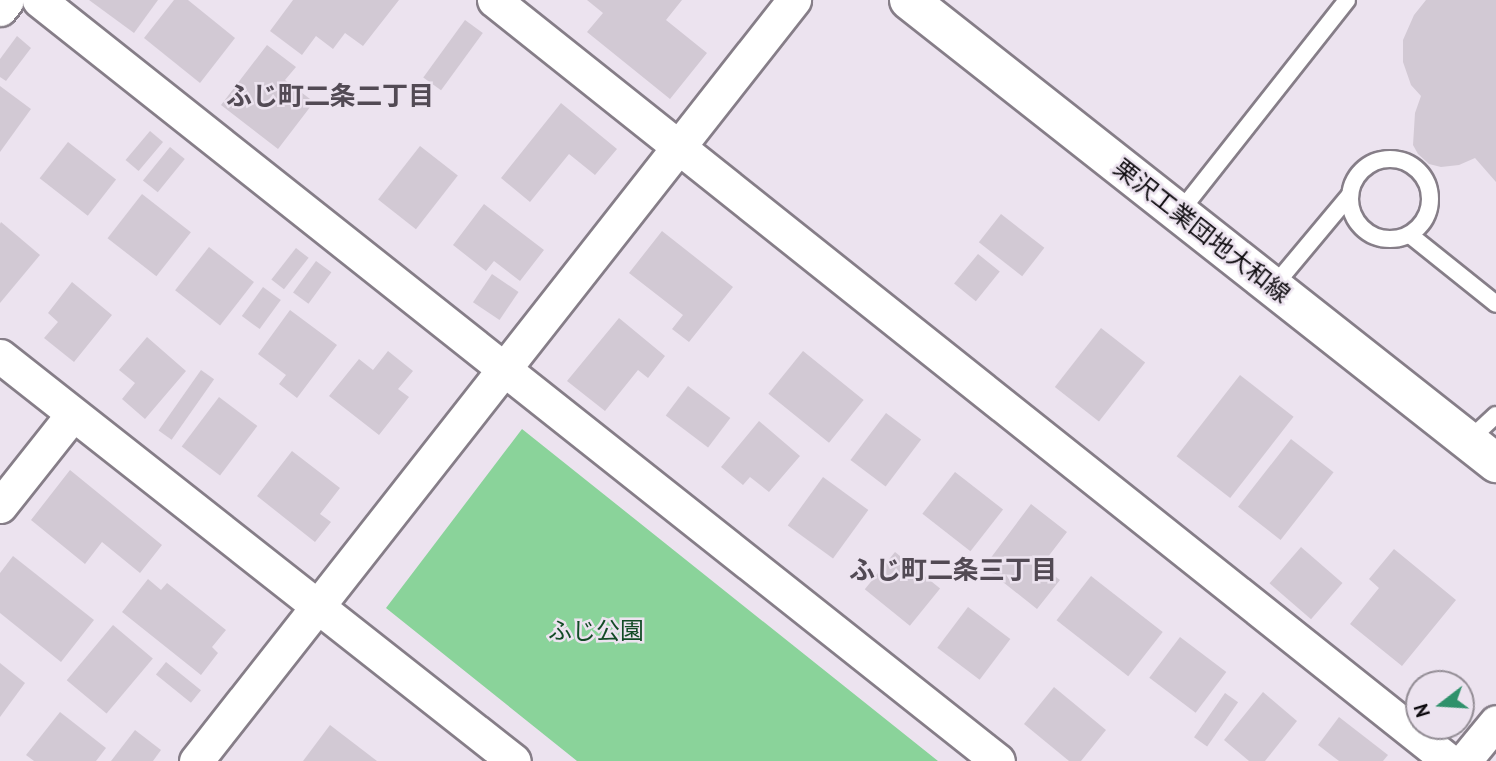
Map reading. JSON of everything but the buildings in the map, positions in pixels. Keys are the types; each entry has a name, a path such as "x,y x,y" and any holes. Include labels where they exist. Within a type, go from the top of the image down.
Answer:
{"main road":[{"name":"栗沢工業団地大和線","path":"909,0 1482,452"}],"street":[{"path":"0,9 7,0"},
{"path":"38,0 998,761"},
{"path":"494,0 1449,761"},
{"path":"196,761 506,370 794,0"},
{"path":"0,356 514,761"},
{"path":"0,506 73,414"},
{"path":"1464,761 1496,722"}],"lane":[{"path":"1179,213 1347,0"},
{"path":"1273,287 1349,196 1357,173 1377,159 1400,159 1421,172 1431,194 1426,217 1410,235 1389,240 1368,234 1353,218 1349,196"},
{"path":"1410,235 1496,304"},
{"path":"1482,452 1496,415"}],"green space":[{"name":"ふじ公園","path":"522,429 938,761 577,761 386,608"}],"district":[{"name":"ふじ町二条二丁目","path":"330,96"},
{"name":"ふじ町二条三丁目","path":"953,570"}]}
